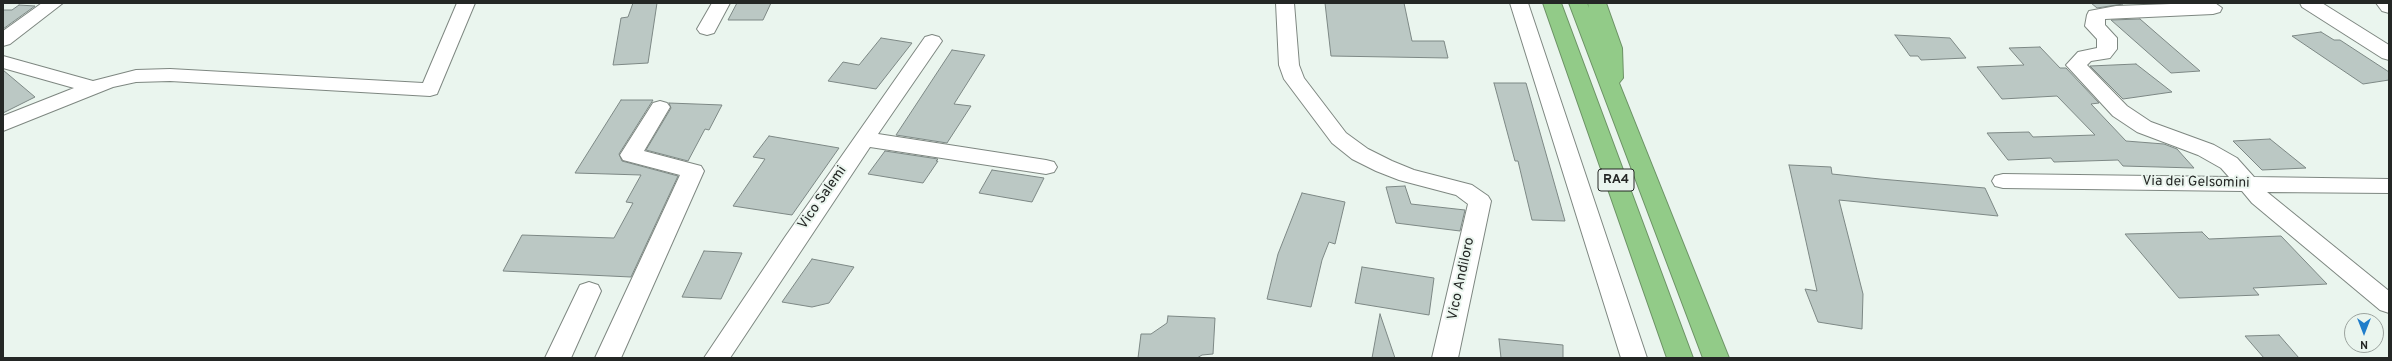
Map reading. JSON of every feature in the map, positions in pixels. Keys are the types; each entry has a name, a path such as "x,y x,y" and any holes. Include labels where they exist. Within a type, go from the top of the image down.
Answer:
{"highway":[{"name":"RA4","path":"1552,3 1680,358"},
{"name":"RA4","path":"1578,3 1716,358"},
{"path":"1597,3 1612,48 1613,93"}],"street":[{"path":"3,40 54,3"},
{"path":"3,124 93,87 107,82 136,76 170,75 430,90 466,3"},
{"path":"707,29 721,3"},
{"path":"1519,3 1634,358"},
{"path":"2309,3 2389,54"},
{"path":"2384,3 2389,7"},
{"name":"Vico Andiloro","path":"1284,5 1289,65 1294,79 1339,138 1360,154 1384,166 1407,175 1464,190 1480,200 1445,358"},
{"path":"2213,8 2116,12 2096,15 2095,26 2107,38 2107,49 2103,54 2085,56 2076,65 2120,111 2144,127 2219,157 2237,170 2260,198 2389,304"},
{"name":"Vico Salemi","path":"717,358 864,139 932,41"},
{"path":"3,62 93,87"},
{"path":"608,358 693,171 632,155 660,107"},
{"path":"864,139 1046,167"},
{"name":"Via dei Gelsomini","path":"2003,181 2389,186"},
{"path":"558,358 589,292"}],"building":[{"path":"633,3 657,3 648,63 613,65 621,18 628,17"},
{"path":"737,3 771,3 763,20 728,20"},
{"path":"1325,3 1404,3 1412,41 1444,41 1448,58 1331,56"},
{"path":"2091,3 2121,3 2123,4 2097,8"},
{"path":"19,5 35,6 3,29 3,10 12,10"},
{"path":"2140,19 2200,71 2171,73 2111,20"},
{"path":"2321,32 2334,40 2340,40 2389,72 2389,80 2363,84 2292,36"},
{"path":"1895,35 1950,38 1966,58 1921,60 1918,56 1910,56"},
{"path":"881,38 912,43 876,89 828,81 843,62 859,65"},
{"path":"2040,47 2060,68 2066,68 2099,103 2091,104 2126,141 2164,144 2177,149 2194,168 2123,166 2118,160 2054,162 2051,158 2008,160 1987,133 2029,132 2033,137 2095,135 2057,96 2002,99 1977,67 2024,65 2009,48"},
{"path":"952,50 985,55 954,104 971,106 947,143 896,135"},
{"path":"2136,64 2172,92 2123,99 2090,66"},
{"path":"3,70 35,97 3,113"},
{"path":"1494,83 1526,83 1565,221 1532,220 1518,161 1515,161"},
{"path":"621,100 653,100 619,154 622,161 678,176 631,277 503,271 522,235 614,238 633,203 626,202 641,175 575,173"},
{"path":"669,103 722,105 709,130 705,129 688,161 646,150 671,108"},
{"path":"769,136 839,148 792,215 733,206 765,159 753,157"},
{"path":"2270,139 2306,168 2262,170 2233,141"},
{"path":"885,151 938,159 936,161 938,161 923,183 868,174"},
{"path":"1789,165 1831,167 1832,174 1985,188 1998,216 1839,200 1863,294 1862,329 1818,322 1805,289 1817,291"},
{"path":"992,170 1044,178 1032,202 979,193"},
{"path":"1405,186 1411,204 1465,210 1460,231 1396,223 1386,187"},
{"path":"1302,193 1345,202 1335,244 1329,242 1322,260 1311,307 1267,299 1278,254"},
{"path":"2202,232 2209,239 2281,236 2327,284 2253,288 2259,295 2179,298 2125,234"},
{"path":"704,251 742,253 721,299 682,297"},
{"path":"812,259 854,267 829,303 812,307 782,302"},
{"path":"1362,267 1434,278 1429,315 1355,303"},
{"path":"1380,314 1395,358 1372,358"},
{"path":"1168,316 1215,318 1213,354 1202,355 1197,358 1138,358 1141,334 1151,334 1167,323"},
{"path":"2279,335 2299,358 2264,358 2245,336"},
{"path":"1499,339 1563,345 1563,358 1501,358"}]}
